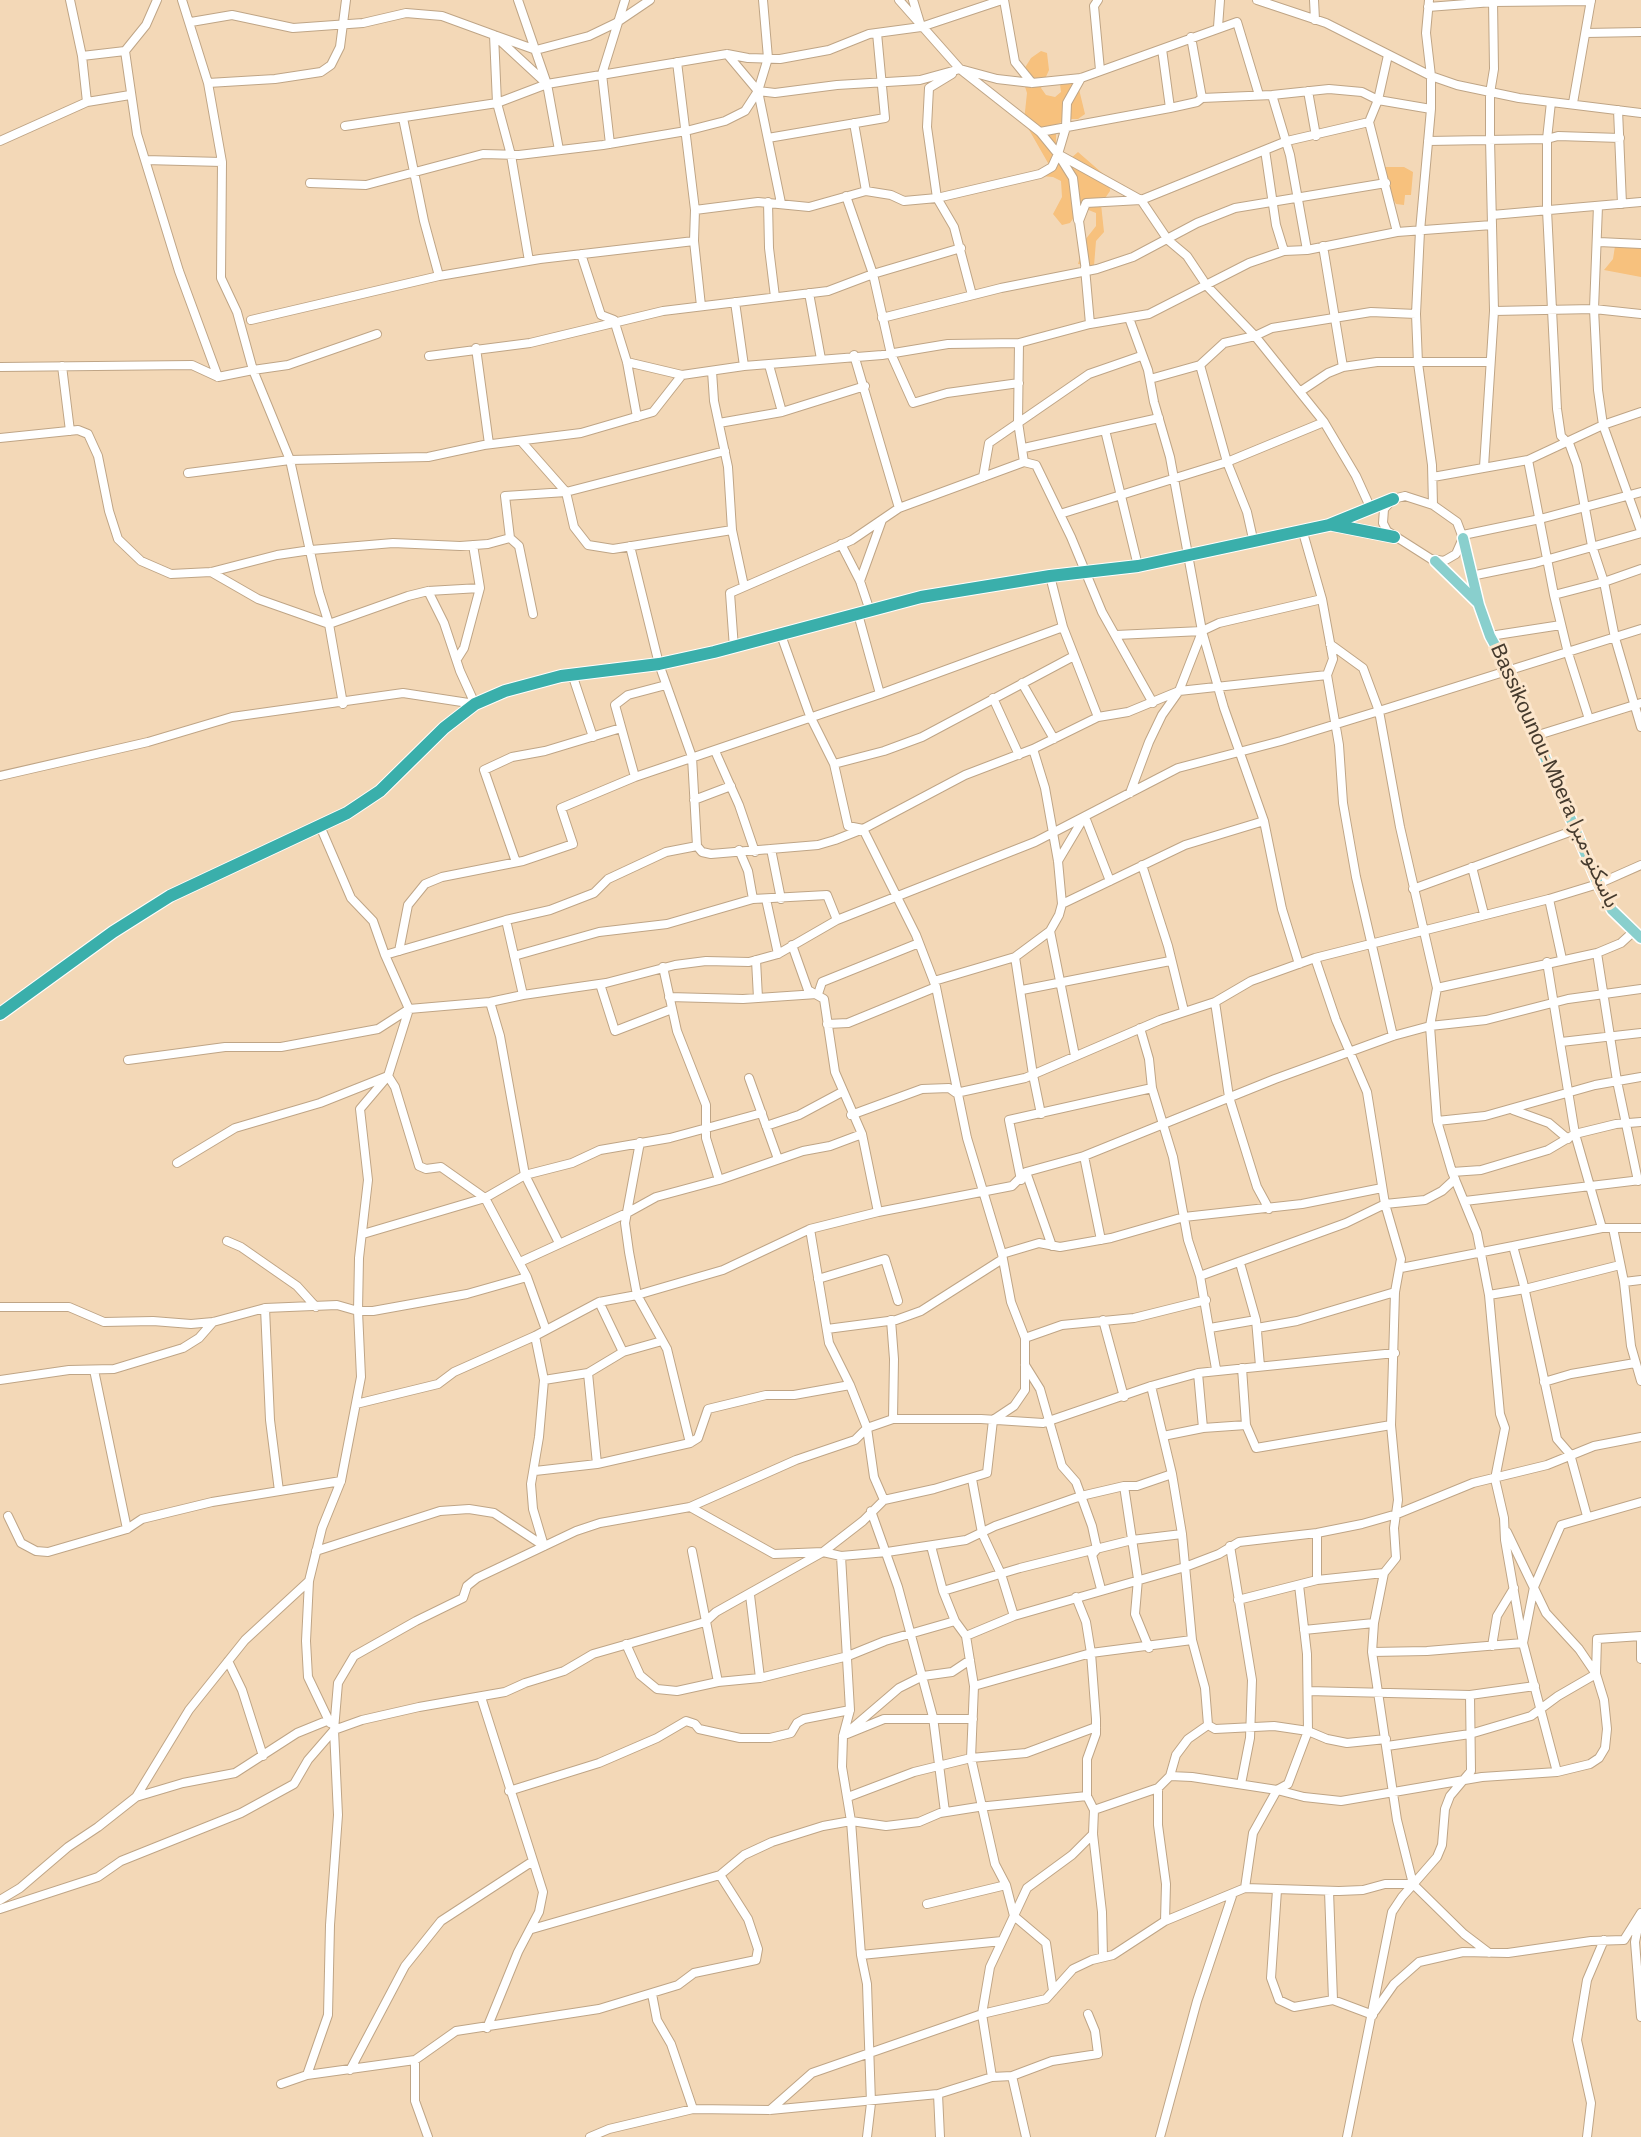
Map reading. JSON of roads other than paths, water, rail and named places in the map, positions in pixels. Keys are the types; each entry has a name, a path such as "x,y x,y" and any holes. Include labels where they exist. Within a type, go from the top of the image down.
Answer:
{"highway":[{"path":"0,1014 113,932 170,896 347,813 380,791 444,728 474,704 532,682 572,674 659,664 734,648 931,596 1050,576 1138,566 1253,539 1329,525 1393,499"},
{"path":"1329,525 1394,537"}],"main road":[{"name":"Bassikounou-Mbera باسكنو-مبرا","path":"1463,537 1471,576 1490,636 1508,669 1598,884 1612,910 1637,935"},
{"name":"Bassikounou-Mbera باسكنو-مبرا","path":"1435,561 1479,605"}],"street":[{"path":"70,0 87,102"},
{"path":"81,56 125,51 146,26 157,0"},
{"path":"182,0 208,83 222,162 222,278 237,312 253,370 290,459 329,624 343,704"},
{"path":"208,83 276,79 321,72 331,65 340,47 346,0"},
{"path":"518,0 547,84 559,150"},
{"path":"610,144 602,74 625,0"},
{"path":"190,22 232,15 293,28 341,26 406,13 442,16 536,50 589,36 616,23 650,0"},
{"path":"310,183 337,186 366,184 483,154 511,155 610,144 686,131 725,121 745,111 758,91 768,58 764,0"},
{"path":"899,0 960,69 1040,132 1058,154 1073,178 1086,271 1090,324"},
{"path":"913,0 921,27"},
{"path":"345,126 496,103 547,84 676,62 727,54 747,58 780,58 829,50 877,33 921,27 1003,0 1015,62 1032,83"},
{"path":"1098,0 1094,6 1100,70"},
{"path":"1218,27 1220,0"},
{"path":"1257,0 1274,3 1315,20 1431,76 1490,93 1641,113"},
{"path":"1314,0 1315,20"},
{"path":"1433,505 1433,477 1418,363 1416,314 1420,231 1431,109 1431,76 1426,33 1429,3 1592,0 1573,103"},
{"path":"1484,467 1494,311 1490,139 1490,93 1494,69 1493,1"},
{"path":"758,91 775,93 837,85 920,80 960,69 997,79 1032,83 1081,78 1237,22 1259,95"},
{"path":"1586,33 1641,32"},
{"path":"768,138 885,118 877,33"},
{"path":"494,35 547,84"},
{"path":"494,35 496,103 511,155 529,261"},
{"path":"1191,37 1202,98"},
{"path":"1162,49 1170,108"},
{"path":"125,51 130,95 145,160 179,271 218,377"},
{"path":"727,54 758,91 781,203"},
{"path":"1388,56 1378,100 1370,122 1397,232"},
{"path":"676,62 695,210 694,241 701,306"},
{"path":"960,69 929,88 927,127 937,198 954,227 972,295"},
{"path":"695,210 721,205 768,202 809,207 866,191 891,195 904,201 937,198 1040,174 1052,167 1058,154 1066,127 1067,103 1081,78"},
{"path":"1040,132 1170,108 1197,102 1202,98 1272,95 1329,89 1362,92 1378,100 1431,109"},
{"path":"1308,91 1316,135"},
{"path":"0,141 87,102 130,95"},
{"path":"1272,95 1287,141 1307,250"},
{"path":"1551,102 1547,139 1547,210 1557,409 1561,436 1568,443 1577,465 1592,546 1604,582 1615,638 1638,704 1641,727"},
{"path":"1618,110 1622,204"},
{"path":"403,117 439,276"},
{"path":"1086,271 1079,221 1086,203 1142,200 1287,141 1370,122"},
{"path":"854,123 866,191"},
{"path":"1428,141 1547,139 1558,136 1620,138"},
{"path":"1265,150 1273,203 1284,251"},
{"path":"1058,154 1142,200 1168,240 1187,255 1207,286 1255,336 1324,422 1356,476 1371,509"},
{"path":"145,160 222,162"},
{"path":"882,318 972,295 1086,271 1132,257 1197,223 1235,208 1299,200 1386,183"},
{"path":"846,196 873,274 891,354 913,403 947,393 1019,384"},
{"path":"768,202 769,248 775,297"},
{"path":"1492,215 1641,202"},
{"path":"1471,576 1546,559 1641,532 1603,424 1598,390 1594,309 1599,242 1598,206"},
{"path":"627,362 682,375 744,366 854,355 891,354 948,344 1019,343 1090,324 1149,314 1249,263 1284,251 1307,250 1397,232 1492,225"},
{"path":"251,320 439,276 529,261 694,241"},
{"path":"1599,242 1641,244"},
{"path":"1323,246 1343,367"},
{"path":"429,356 476,348 530,343 614,321 701,306 828,291 873,274 961,248"},
{"path":"581,254 601,315 614,321 627,362 637,417"},
{"path":"809,293 821,359"},
{"path":"735,302 744,366"},
{"path":"1494,311 1553,308 1641,314"},
{"path":"1150,379 1200,365 1224,343 1255,336 1272,328 1371,312 1416,314"},
{"path":"1129,318 1150,379 1174,478 1202,631 1239,752 1249,773 1264,821 1282,909 1299,964"},
{"path":"0,367 192,365 218,377 288,365 377,334"},
{"path":"1019,343 1018,422 1024,448 1024,462"},
{"path":"476,348 489,444"},
{"path":"854,355 866,386 899,508"},
{"path":"983,477 989,443 1089,374 1141,356"},
{"path":"1301,391 1328,373 1343,367 1377,362 1490,362"},
{"path":"769,365 782,412"},
{"path":"1200,365 1227,462 1247,512 1253,539"},
{"path":"62,366 70,431"},
{"path":"712,371 725,451 732,530 744,586"},
{"path":"188,473 290,459 428,457 489,444 581,433 653,412 682,375"},
{"path":"719,423 782,412 866,386"},
{"path":"1433,477 1528,460 1568,443 1603,424 1641,411"},
{"path":"1024,448 1159,418"},
{"path":"1060,514 1227,462 1324,422"},
{"path":"1105,430 1138,566"},
{"path":"0,438 70,431 85,432 91,438 118,539 141,561 171,574 211,572 258,559 311,550 393,543 473,545 510,538"},
{"path":"521,441 566,492 574,527 588,545 614,549 732,530"},
{"path":"533,614 519,546 510,538 505,496 566,492 725,451"},
{"path":"1528,460 1561,625 1589,719"},
{"path":"734,648 730,592 841,544 899,508 1024,462 1036,465 1060,514 1084,572 1153,703"},
{"path":"1463,537 1641,492"},
{"path":"1409,497 1433,505 1457,522 1463,537 1456,555 1449,560 1435,561 1394,537 1384,527 1382,518 1384,509 1393,499 1409,497"},
{"path":"860,581 882,519"},
{"path":"1302,529 1322,599 1333,659 1327,675 1343,803 1356,877 1373,942 1393,1036"},
{"path":"841,544 860,581 880,694"},
{"path":"457,659 464,648 480,588 473,545"},
{"path":"630,546 659,664 692,757 697,846 702,852 711,854 818,845 863,829 924,794 1033,749 1098,717 1128,712 1179,691 1327,675"},
{"path":"1554,595 1604,582 1641,569"},
{"path":"211,572 258,599 329,624 385,603 428,591 480,588"},
{"path":"1050,576 1063,627 1098,717"},
{"path":"0,776 148,742 226,718 343,704 403,693 474,704 444,623 428,591"},
{"path":"1116,634 1202,631 1219,623 1322,599"},
{"path":"1490,636 1561,625"},
{"path":"399,951 408,905 425,884 442,877 516,862 573,844 561,808 634,777 880,694 1063,627"},
{"path":"128,1060 225,1047 281,1047 378,1029 409,1009 490,1002 600,984 663,967 706,961 756,960 778,954 837,920 974,868 1084,817 1178,768 1335,726 1508,669 1568,653 1641,629"},
{"path":"1130,793 1149,742 1162,715 1179,691 1202,631"},
{"path":"781,635 810,716 834,764 848,826 863,829"},
{"path":"1330,644 1363,668 1379,711 1413,889 1437,988 1430,1026 1437,1121 1481,1253 1489,1295 1500,1413 1505,1428 1495,1479 1523,1643 1539,1710 1544,1714 1557,1772"},
{"path":"834,764 885,751 922,737 1074,656"},
{"path":"572,674 593,737"},
{"path":"1022,683 1054,739"},
{"path":"634,777 615,705 618,700 666,685"},
{"path":"993,698 1018,755"},
{"path":"1535,736 1638,704"},
{"path":"516,862 484,770 488,765 512,757 545,752 621,728"},
{"path":"827,1024 848,1023 935,984 1015,957 1050,931 1062,904 1058,861 1033,749"},
{"path":"715,751 731,786 755,852"},
{"path":"694,800 731,786"},
{"path":"1058,861 1084,817"},
{"path":"1084,817 1110,881"},
{"path":"1062,904 1185,845 1264,821"},
{"path":"320,826 351,897 373,921 384,955 409,1009 388,1076 360,1109 368,1180 359,1258 358,1311 362,1366 340,1481 316,1551 309,1581 306,1641 308,1677 334,1730"},
{"path":"0,1909 98,1877 121,1861 241,1813 294,1784 308,1760 334,1730 362,1720 419,1707 505,1692 564,1671 593,1654 705,1622 716,1612 824,1552 863,1521 884,1500 972,1479 987,1473 993,1420 1014,1406 1025,1390 1025,1338 1011,1302 984,1191 956,1093 935,984 898,896 863,829"},
{"path":"1413,889 1575,830"},
{"path":"384,955 506,920 550,910 594,893 608,879 646,860 666,852 697,846"},
{"path":"771,849 781,899"},
{"path":"739,850 748,871 753,899"},
{"path":"1142,865 1184,1011"},
{"path":"851,1115 922,1089 949,1088 956,1093 992,1087 1033,1075 1140,1028 1215,1002 1251,981 1314,958 1423,928 1549,898 1598,884 1641,865"},
{"path":"1472,867 1484,914"},
{"path":"514,956 609,930 667,924 753,899 827,895 837,920"},
{"path":"1549,898 1562,959"},
{"path":"766,899 778,954"},
{"path":"506,920 522,995"},
{"path":"1050,931 1076,1056"},
{"path":"1437,988 1547,962 1597,953 1637,935"},
{"path":"818,994 822,982 919,943"},
{"path":"792,945 808,990 824,999 835,1072 851,1115 862,1134 878,1212"},
{"path":"1465,1201 1640,1181 1617,1081 1597,953"},
{"path":"1015,957 1041,1114"},
{"path":"1314,958 1349,1052 1367,1092 1385,1204 1396,1240 1401,1268 1395,1292 1395,1353 1391,1425 1397,1514 1394,1528 1396,1558 1384,1573 1374,1623 1372,1652 1377,1694 1395,1793 1397,1821 1413,1884 1464,1934 1489,1953"},
{"path":"756,960 758,998"},
{"path":"1022,990 1170,961"},
{"path":"1547,962 1552,1003 1569,1093 1572,1136 1590,1185 1602,1228"},
{"path":"663,967 677,1031 706,1105 706,1138 719,1180"},
{"path":"600,984 615,1031 672,1009"},
{"path":"356,1404 438,1384 454,1372 535,1336 599,1302 637,1295 723,1270 810,1229 878,1212 1012,1186 1026,1172 1084,1156 1229,1097 1393,1036 1430,1026 1486,1020 1552,1003 1641,989"},
{"path":"669,997 758,998 818,994"},
{"path":"490,1002 500,1036 525,1176 559,1243"},
{"path":"1215,1002 1229,1097 1257,1187 1269,1209"},
{"path":"1140,1028 1149,1059 1152,1088 1164,1125 1185,1217 1188,1240 1206,1300 1216,1369"},
{"path":"1561,1042 1641,1033"},
{"path":"177,1163 235,1128 320,1103 388,1076"},
{"path":"388,1076 394,1087 419,1166 441,1167 485,1198 527,1277 546,1330"},
{"path":"1437,1121 1511,1110 1569,1093 1641,1077"},
{"path":"749,1078 778,1159"},
{"path":"1020,1180 1009,1120 1152,1088"},
{"path":"766,1126 799,1115 842,1092"},
{"path":"1511,1110 1549,1123 1572,1136"},
{"path":"363,1234 485,1198 525,1176 572,1163 600,1150 670,1138 762,1113"},
{"path":"1200,1276 1346,1223 1385,1204 1425,1200 1442,1191 1454,1176 1548,1150 1572,1136 1627,1123 1641,1122"},
{"path":"520,1262 627,1214 656,1197 719,1180 778,1159 830,1146 862,1134"},
{"path":"640,1142 625,1223 637,1295 662,1341 671,1364 690,1443"},
{"path":"1084,1156 1101,1240"},
{"path":"1026,1172 1052,1246"},
{"path":"827,1329 891,1320 921,1311 1001,1257 1039,1243 1052,1246 1101,1240 1185,1217 1269,1209 1347,1197 1382,1188"},
{"path":"1401,1268 1602,1228 1641,1227"},
{"path":"1612,1228 1624,1282 1635,1363 1641,1381"},
{"path":"810,1229 829,1343 850,1385 853,1398 867,1428 874,1477 884,1500"},
{"path":"227,1240 241,1247 297,1286 315,1307"},
{"path":"1513,1246 1525,1289 1557,1439 1570,1454 1587,1516"},
{"path":"818,1279 885,1259 898,1301"},
{"path":"1240,1263 1257,1324 1260,1366"},
{"path":"1489,1295 1525,1289 1620,1265"},
{"path":"0,1307 69,1307 104,1322 153,1321 191,1324 213,1322 265,1308 337,1305 358,1311 400,1307 506,1285 527,1277"},
{"path":"1624,1282 1641,1280"},
{"path":"1210,1328 1296,1321 1395,1292"},
{"path":"1025,1338 1062,1325 1155,1314 1206,1300"},
{"path":"599,1302 623,1352"},
{"path":"265,1308 270,1420 279,1491"},
{"path":"891,1320 894,1359 893,1419"},
{"path":"1103,1320 1124,1397"},
{"path":"0,1380 34,1374 114,1370 166,1355 199,1338 213,1322"},
{"path":"535,1336 544,1380 531,1484 533,1509 544,1546"},
{"path":"544,1380 588,1373 623,1352 662,1341"},
{"path":"308,2075 328,2014 330,1925 338,1815 334,1730 338,1683 354,1656 463,1598 467,1586 477,1578 544,1546 600,1523 690,1507 796,1460 855,1440 867,1428 893,1419 1051,1422 1151,1386 1216,1369 1395,1353"},
{"path":"1545,1382 1571,1374 1635,1363"},
{"path":"1025,1365 1040,1389 1062,1466 1076,1482 1097,1549"},
{"path":"1242,1368 1246,1425 1256,1448 1391,1425"},
{"path":"94,1370 127,1529"},
{"path":"588,1373 597,1464"},
{"path":"1198,1373 1203,1428"},
{"path":"534,1471 597,1464 690,1443 698,1438 708,1409 766,1395 794,1395 850,1385"},
{"path":"1151,1386 1172,1474 1182,1534 1192,1640 1205,1688 1208,1725"},
{"path":"1163,1436 1203,1428 1246,1425"},
{"path":"966,1636 1014,1616 1101,1589 1185,1567 1218,1554 1230,1546 1253,1539 1317,1533 1397,1514 1473,1483 1547,1465 1594,1446 1641,1437"},
{"path":"690,1507 774,1554 824,1552 841,1556 887,1552 966,1540 1081,1496 1124,1486 1137,1486 1172,1474"},
{"path":"972,1479 982,1533 1001,1574 1014,1616"},
{"path":"8,1516 21,1543 36,1551 48,1552 127,1529 142,1520 212,1502 340,1481"},
{"path":"1124,1486 1138,1579 1135,1614 1149,1648"},
{"path":"1523,1643 1533,1587 1562,1525 1641,1502"},
{"path":"316,1551 440,1511 469,1509 494,1513 544,1546"},
{"path":"871,1511 887,1552 909,1635 923,1676 933,1717 945,1812"},
{"path":"1170,1776 1241,1784 1304,1797 1341,1801 1482,1777 1557,1772 1590,1764 1599,1758 1605,1748 1607,1729 1604,1700 1596,1674 1579,1649 1546,1613 1505,1528"},
{"path":"1317,1533 1317,1581"},
{"path":"943,1591 1132,1540 1182,1534"},
{"path":"931,1546 943,1591 955,1621 966,1636 974,1686 971,1758 995,1864 1006,1885 1014,1916 1046,1943 1053,1991"},
{"path":"1230,1546 1252,1680 1251,1726 1241,1784"},
{"path":"1097,1549 1092,1555 1101,1589"},
{"path":"693,1551 718,1682"},
{"path":"841,1556 850,1710 843,1736 842,1767 848,1797 861,1955 867,1984 871,2103 867,2137"},
{"path":"1238,1600 1317,1581 1384,1573"},
{"path":"0,1900 20,1888 68,1847 136,1797 189,1710 228,1661 245,1640 309,1581"},
{"path":"1245,1888 1253,1833 1277,1790 1288,1784 1308,1731 1308,1690 1299,1585"},
{"path":"1492,1646 1497,1616 1514,1588"},
{"path":"750,1595 760,1678"},
{"path":"1076,1597 1086,1622 1091,1653 1096,1727 1087,1759 1087,1796 1094,1810 1103,1957"},
{"path":"626,1644 640,1675 657,1689 677,1691 718,1682 760,1678 848,1656 885,1641 955,1621"},
{"path":"1304,1630 1374,1623"},
{"path":"1596,1674 1597,1639 1641,1636 1641,1659"},
{"path":"974,1686 1091,1653 1149,1648 1192,1640"},
{"path":"1372,1652 1523,1643"},
{"path":"843,1736 899,1689 923,1676 952,1672 970,1660"},
{"path":"228,1661 242,1690 263,1756"},
{"path":"1208,1725 1215,1729 1251,1726 1308,1731 1327,1739 1347,1743 1387,1742 1470,1734 1531,1716 1596,1674"},
{"path":"1308,1690 1377,1694 1470,1695 1535,1686"},
{"path":"1347,2137 1392,1912 1437,1857 1442,1845 1445,1809 1450,1796 1471,1771 1470,1695"},
{"path":"481,1696 509,1791 543,1892 539,1912 518,1952 487,2028"},
{"path":"509,1791 599,1763 657,1738 686,1721 695,1724 699,1729 740,1738 770,1738 791,1733 797,1723 804,1719 850,1710"},
{"path":"843,1736 884,1719 933,1717 973,1719"},
{"path":"136,1797 183,1783 235,1773 297,1732 329,1720"},
{"path":"1094,1810 1158,1788 1170,1776 1176,1755 1188,1739 1208,1725"},
{"path":"848,1797 938,1765 971,1758 1026,1753 1096,1727"},
{"path":"1158,1788 1158,1825 1166,1884 1165,1921"},
{"path":"532,1929 720,1875 744,1855 772,1842 823,1826 850,1821 886,1826 919,1822 945,1812 981,1806 1087,1796"},
{"path":"992,2077 982,2014 990,1967 1027,1888 1072,1855 1094,1834"},
{"path":"350,2070 405,1966 441,1921 500,1880 533,1861"},
{"path":"281,2084 308,2075 415,2060 456,2031 487,2028 537,2017 566,2016 652,1994 678,1985 694,1973 756,1960 758,1949 748,1919 734,1893 720,1875"},
{"path":"770,2110 812,2073 982,2014 1046,1999 1073,1969 1113,1955 1165,1921 1245,1888 1329,1891 1363,1890 1385,1884 1413,1884"},
{"path":"927,1904 1006,1885"},
{"path":"1277,1890 1271,1978 1279,2000 1294,2007 1333,2000 1372,2015"},
{"path":"1329,1891 1333,2000"},
{"path":"1160,2137 1197,2001 1233,1893"},
{"path":"1372,2015 1394,1984 1419,1962 1442,1955 1489,1953 1604,1940 1624,1940 1641,1913"},
{"path":"1641,1913 1635,1942 1641,2017"},
{"path":"1587,2137 1591,2103 1577,2040 1587,1980 1604,1940"},
{"path":"861,1955 1002,1941"},
{"path":"652,1994 657,2020 671,2044 693,2109"},
{"path":"591,2137 609,2129 693,2109 770,2110 871,2103 938,2094 992,2077 1012,2076 1052,2061 1099,2053 1088,2014"},
{"path":"415,2060 415,2101 428,2137"},
{"path":"1012,2076 1026,2137"},
{"path":"938,2094 940,2137"}]}
